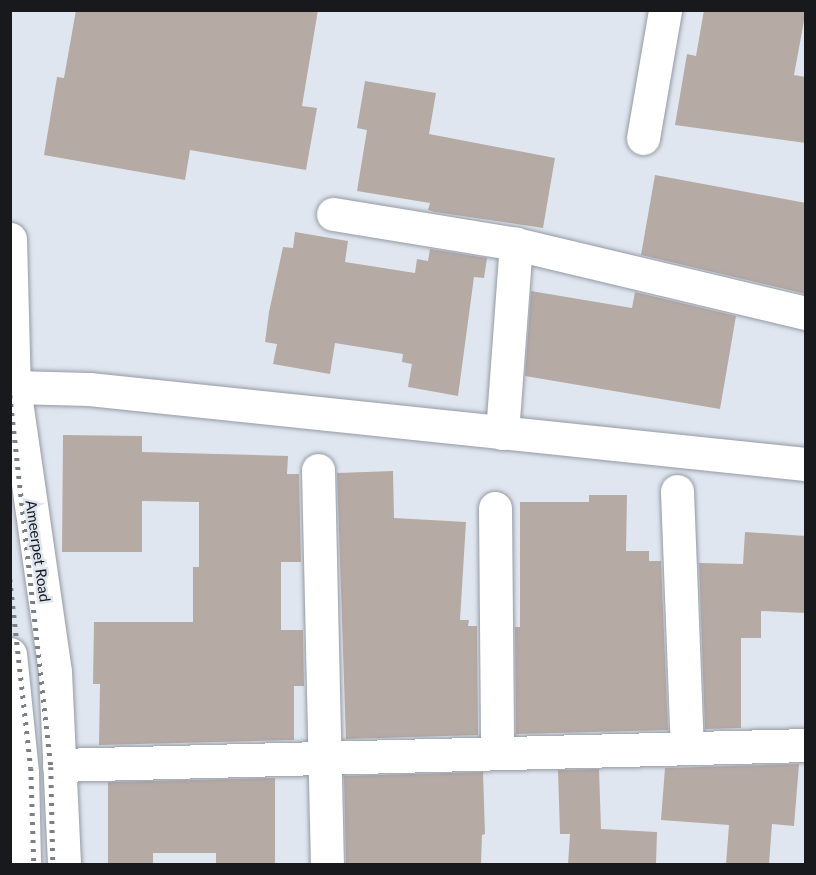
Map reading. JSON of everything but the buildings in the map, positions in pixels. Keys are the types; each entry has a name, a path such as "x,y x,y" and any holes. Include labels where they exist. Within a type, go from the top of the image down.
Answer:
{"street":[{"path":"643,138 665,10"},
{"path":"333,214 516,244 806,313"},
{"name":"Ameerpet Road","path":"10,239 14,387 55,672 64,864"},
{"path":"502,433 516,244"},
{"path":"14,387 89,389 805,464"},
{"path":"318,470 322,759 327,864"},
{"path":"677,491 687,746"},
{"path":"495,508 498,752"},
{"path":"10,654 16,772 24,864"},
{"path":"59,765 322,759 687,746 806,745"}],"railway":[{"path":"10,395 51,767 53,864"},
{"path":"10,579 31,768 34,864"}]}
